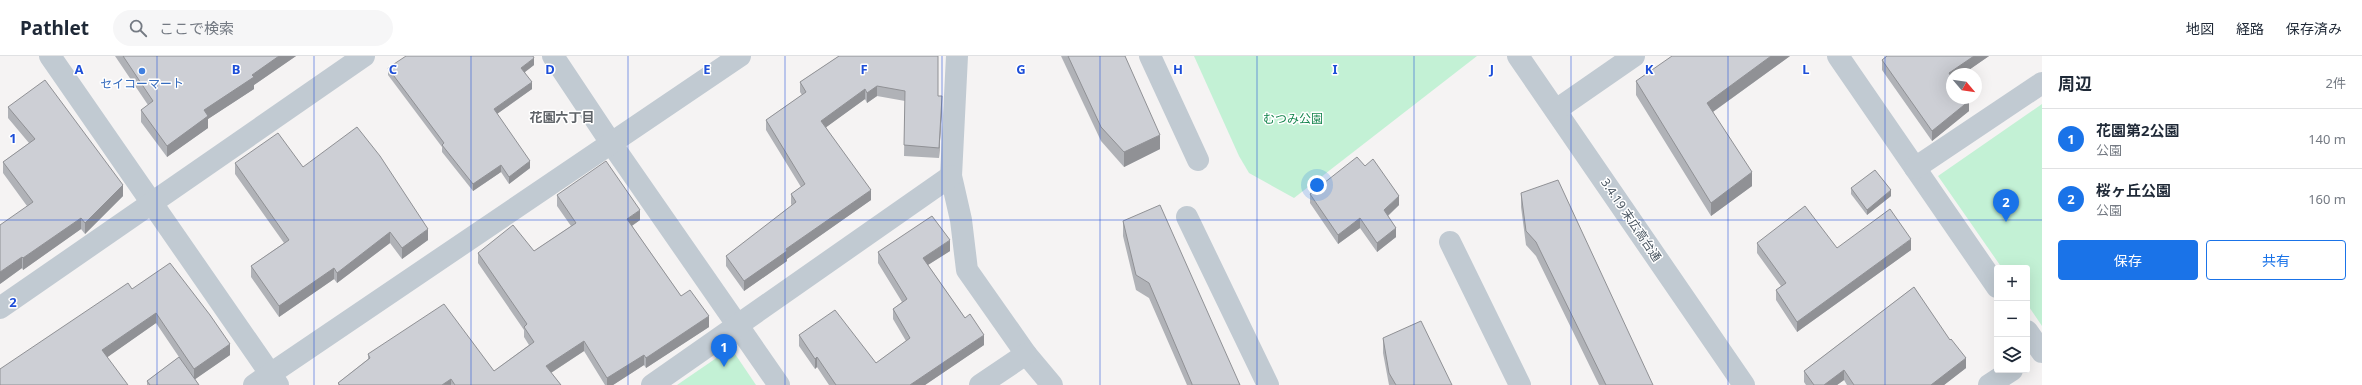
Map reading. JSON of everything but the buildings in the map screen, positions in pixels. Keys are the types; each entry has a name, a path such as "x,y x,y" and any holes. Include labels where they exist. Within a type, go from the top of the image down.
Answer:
{"street":[{"path":"50,56 152,204 267,381 611,143 740,56"},
{"path":"0,308 364,56"},
{"path":"553,56 611,143 779,385"},
{"path":"957,56 951,176 961,220 967,270 1026,354 1052,385"},
{"path":"1150,56 1198,160"},
{"name":"3.4.19 末広高台通","path":"1518,56 1744,385"},
{"path":"1556,110 1634,56"},
{"path":"1838,56 1994,283"},
{"path":"1915,168 2042,83"},
{"path":"652,385 951,176"},
{"path":"1187,217 1268,385"},
{"path":"1450,242 1520,385"},
{"path":"2030,337 2037,354"},
{"path":"980,385 1026,354"},
{"path":"1990,385 2008,373"}],"green space":[{"name":"むつみ公園","path":"1194,56 1477,56 1294,198 1249,173 1239,156"},
{"path":"2042,104 2042,326 2030,308 2030,265 2000,265 1938,176"},
{"path":"731,348 756,385 677,385"}],"place":[{"name":"セイコーマート","path":"142,71"},
{"name":"桜ヶ丘公園","path":"2006,222"},
{"name":"花園第2公園","path":"724,367"}],"district":[{"name":"花園六丁目","path":"562,117"}]}
